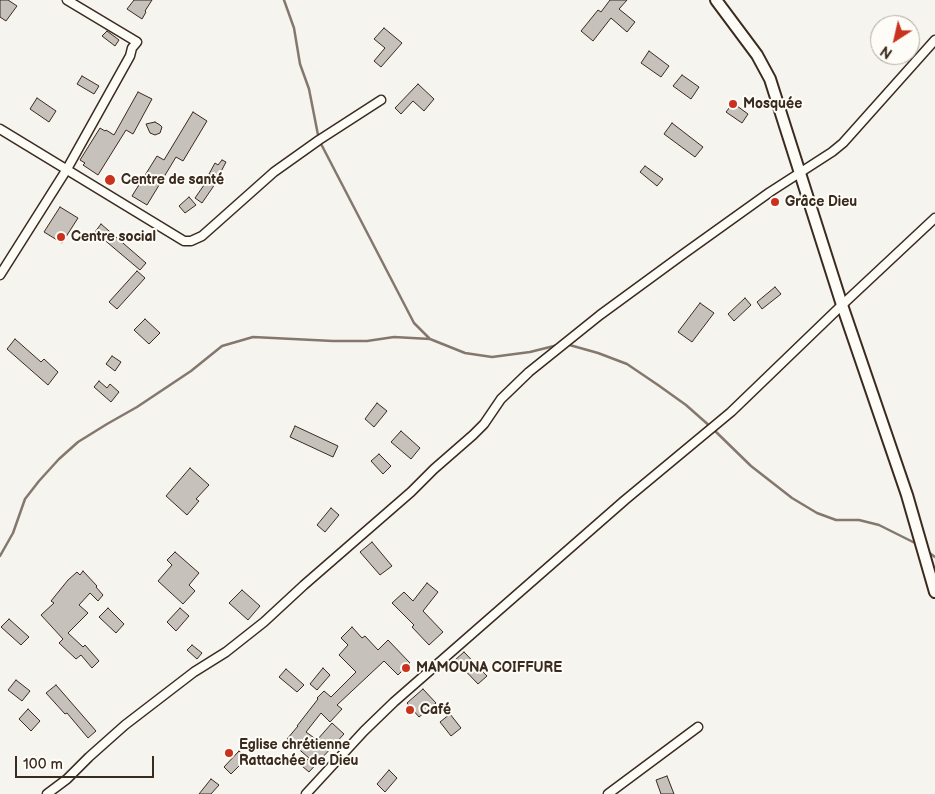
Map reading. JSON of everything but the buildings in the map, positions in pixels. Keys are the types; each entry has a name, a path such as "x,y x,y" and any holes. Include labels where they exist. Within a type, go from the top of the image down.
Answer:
{"street":[{"path":"0,275 67,169 137,42 67,0"},
{"path":"716,0 757,55 770,79 842,305 908,495 935,592"},
{"path":"58,794 67,780 89,757 125,725 194,672 226,652 264,622 404,498 484,424 501,398 529,372 600,315 682,255 843,143 935,40"},
{"path":"0,129 184,241 191,241 202,236 274,172 381,100"},
{"path":"306,794 364,731 394,702 625,500 730,412 935,218"},
{"path":"608,794 698,726"},
{"path":"47,794 67,780"}],"waterway":[{"path":"284,0 294,28 300,64 309,89 319,140 414,323 430,339 465,353 492,357 530,352 558,345"},
{"path":"0,556 13,533 25,499 59,459 78,442 137,407 191,371 222,346 253,337 333,341 367,341 394,337 430,339"},
{"path":"566,344 627,364 686,405 751,466 792,498 817,513 836,520 859,520 879,525 919,545"},
{"path":"927,551 935,557"}],"place":[{"name":"Mosquée","path":"733,104"},
{"name":"Centre de santé","path":"110,180"},
{"name":"Grâce Dieu","path":"775,202"},
{"name":"Centre social","path":"61,237"},
{"name":"MAMOUNA COIFFURE","path":"406,668"},
{"name":"Café","path":"410,710"},
{"name":"Eglise chrétienne Rattachée de Dieu","path":"229,753"}]}
